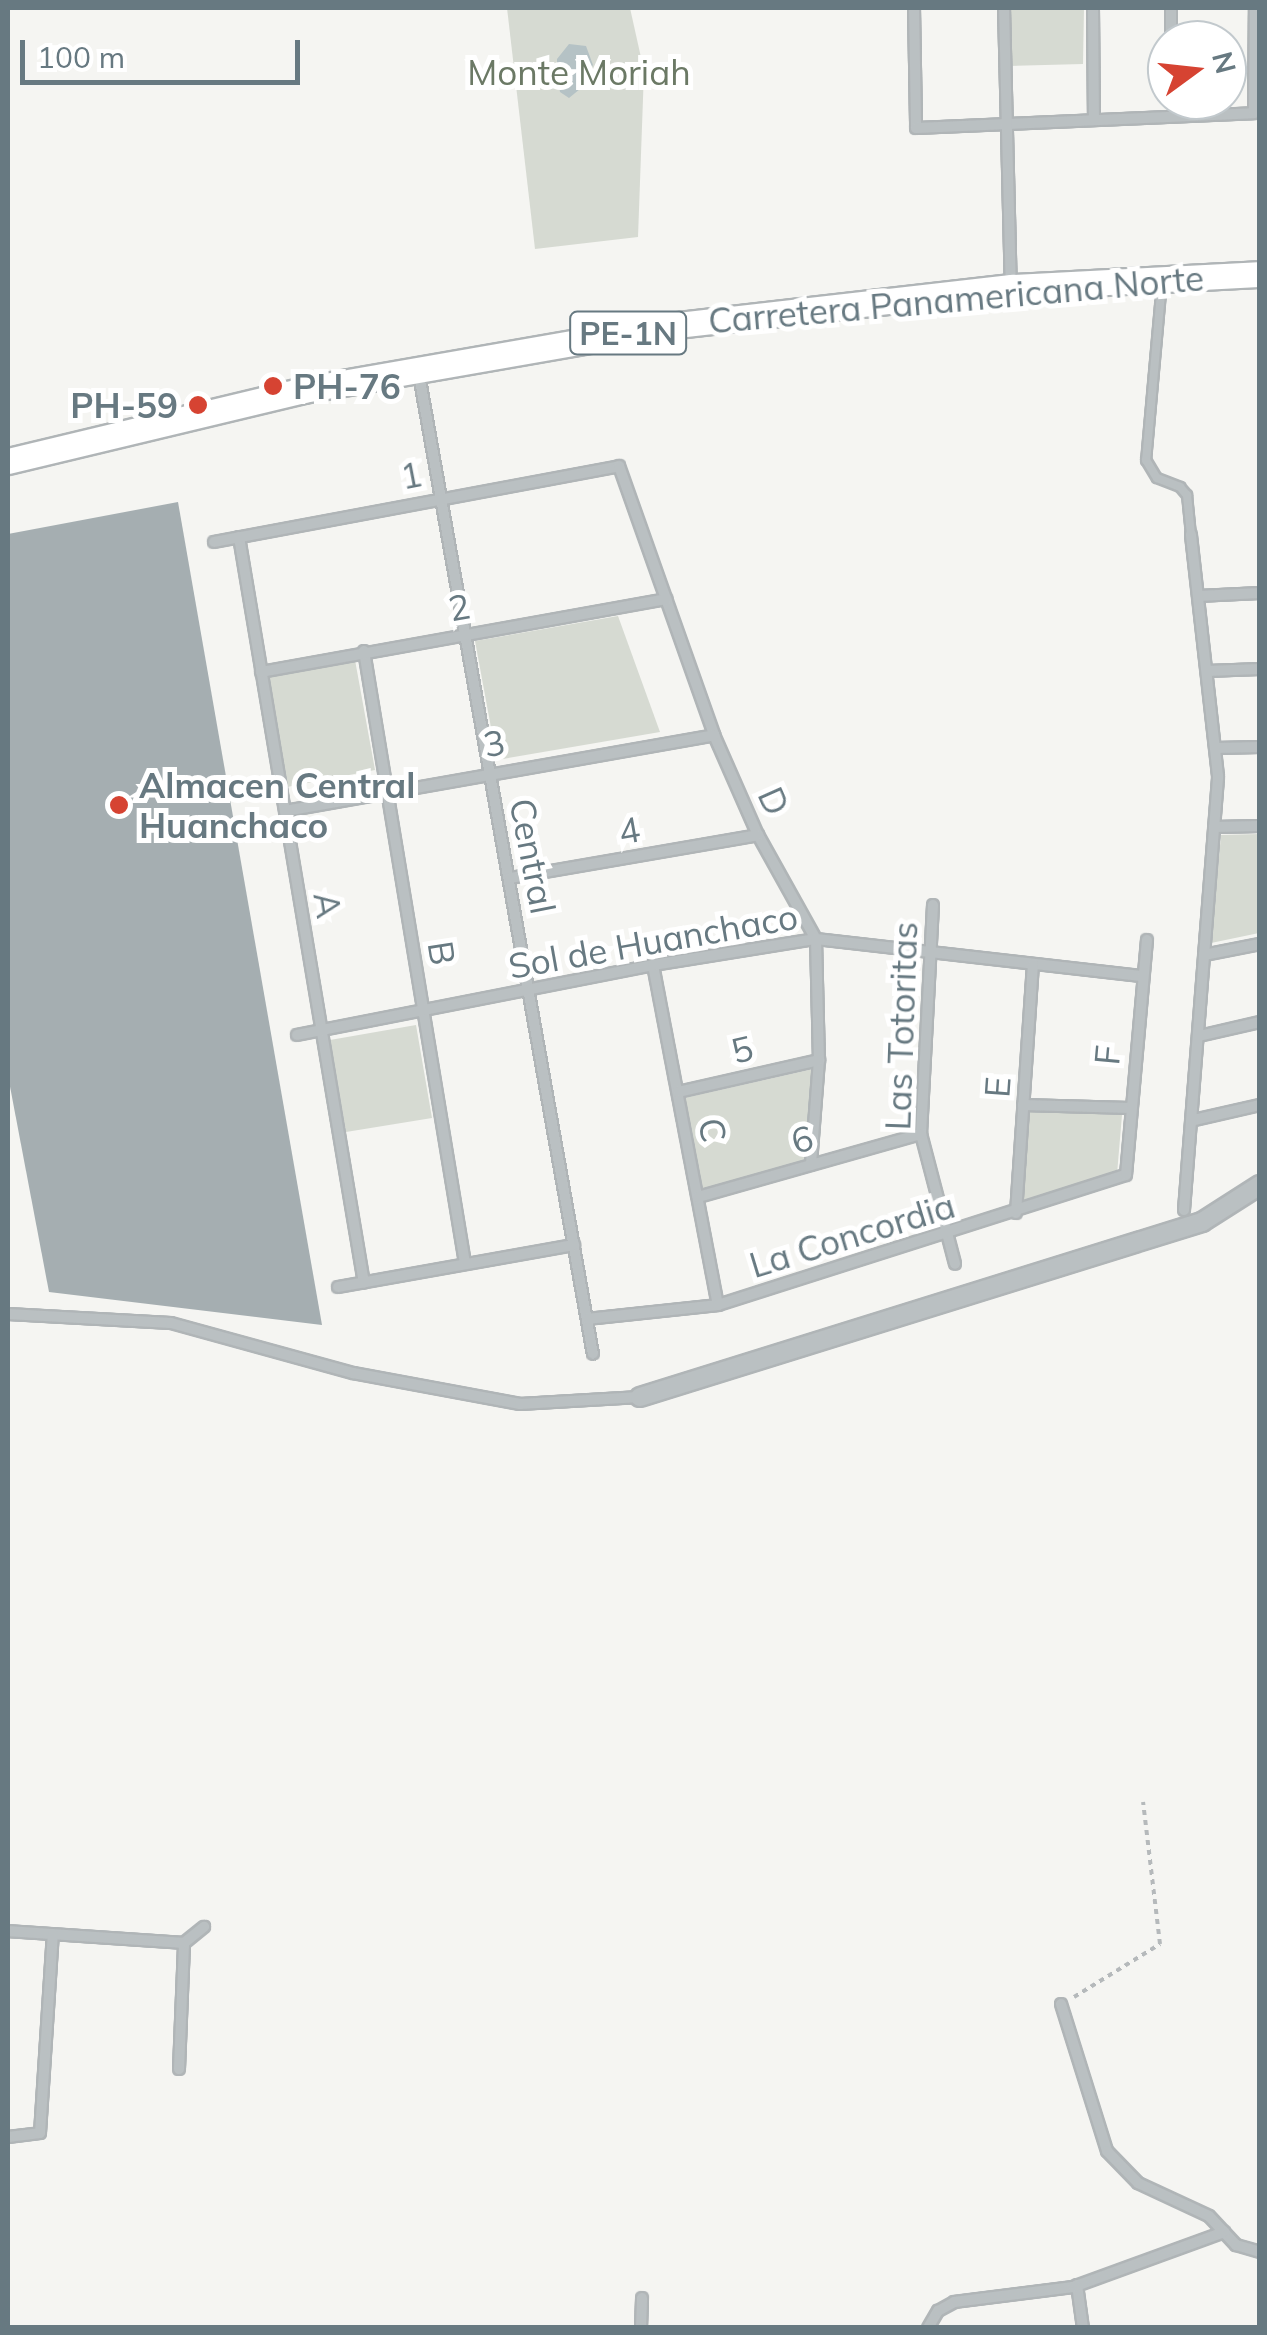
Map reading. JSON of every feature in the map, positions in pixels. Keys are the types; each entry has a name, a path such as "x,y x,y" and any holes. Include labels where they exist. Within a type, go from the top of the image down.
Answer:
{"highway":[{"name":"Carretera Panamericana Norte","path":"8,461 303,390 668,326 1012,287 1260,274"}],"street":[{"path":"914,8 916,128 1147,117"},
{"path":"1004,8 1004,121 1012,287"},
{"path":"1093,8 1094,118"},
{"path":"1247,113 1254,113 1254,8"},
{"name":"Central","path":"417,368 594,1354"},
{"name":"1","path":"214,542 619,466"},
{"name":"D","path":"619,466 714,735 758,835 816,938 819,1060 811,1165"},
{"path":"1184,1210 1194,1120 1216,748 1191,535"},
{"name":"A","path":"239,537 364,1283"},
{"path":"1198,596 1260,593"},
{"name":"2","path":"261,672 666,598"},
{"name":"B","path":"364,651 465,1263"},
{"path":"1207,671 1260,670"},
{"name":"3","path":"285,811 489,771 714,735"},
{"path":"1216,748 1260,747"},
{"path":"1214,827 1260,826"},
{"name":"4","path":"510,878 758,835"},
{"name":"Las Totoritas","path":"933,906 920,1134 956,1264"},
{"name":"Sol de Huanchaco","path":"297,1036 653,965 816,938 1141,976"},
{"name":"F","path":"1126,1176 1147,940"},
{"path":"1204,955 1260,944"},
{"name":"C","path":"653,965 718,1305"},
{"name":"E","path":"1016,1213 1033,965"},
{"path":"1199,1036 1260,1022"},
{"name":"5","path":"678,1092 819,1060"},
{"path":"1023,1105 1130,1108"},
{"path":"1194,1120 1260,1105"},
{"name":"6","path":"698,1197 920,1134"},
{"name":"La Concordia","path":"587,1318 718,1305 1126,1176"},
{"path":"8,1314 171,1324 352,1374 520,1404 640,1397 1202,1222 1260,1185"},
{"path":"338,1287 574,1245"},
{"path":"8,1931 184,1943 204,1927"},
{"path":"8,2137 40,2133 52,1934"},
{"path":"179,2069 184,1943"},
{"path":"1061,2004 1107,2151 1138,2183 1209,2216 1236,2245 1260,2252"},
{"path":"928,2328 938,2311 954,2302 1077,2285 1224,2232"},
{"path":"1077,2285 1083,2328"},
{"path":"641,2328 642,2298"}],"lane":[{"path":"1162,277 1146,460 1157,478 1180,487 1187,495 1191,535"}],"path":[{"path":"1061,2004 1160,1944 1143,1802"}],"green space":[{"name":"Monte Moriah","path":"507,8 630,8 644,71 638,237 535,249"},
{"path":"1009,8 1084,8 1083,64 1009,66"},
{"path":"618,616 660,732 497,760 475,641"},
{"path":"355,660 375,770 287,787 266,674"},
{"path":"1259,834 1259,933 1211,943 1221,835"},
{"path":"416,1025 432,1118 346,1132 330,1040"},
{"path":"813,1069 805,1163 701,1193 684,1098"},
{"path":"1027,1111 1122,1115 1117,1174 1023,1207"}],"shaded area":[{"path":"569,44 586,46 593,65 586,76 593,81 591,89 580,89 569,98 560,92 557,59"}],"building":[{"name":"Almacen Central Huanchaco","path":"178,502 322,1325 49,1292 8,1076 8,534"}],"place":[{"name":"PH-76","path":"273,386"},
{"name":"PH-59","path":"198,405"},
{"name":"Almacen Central Huanchaco","path":"119,805"}]}
